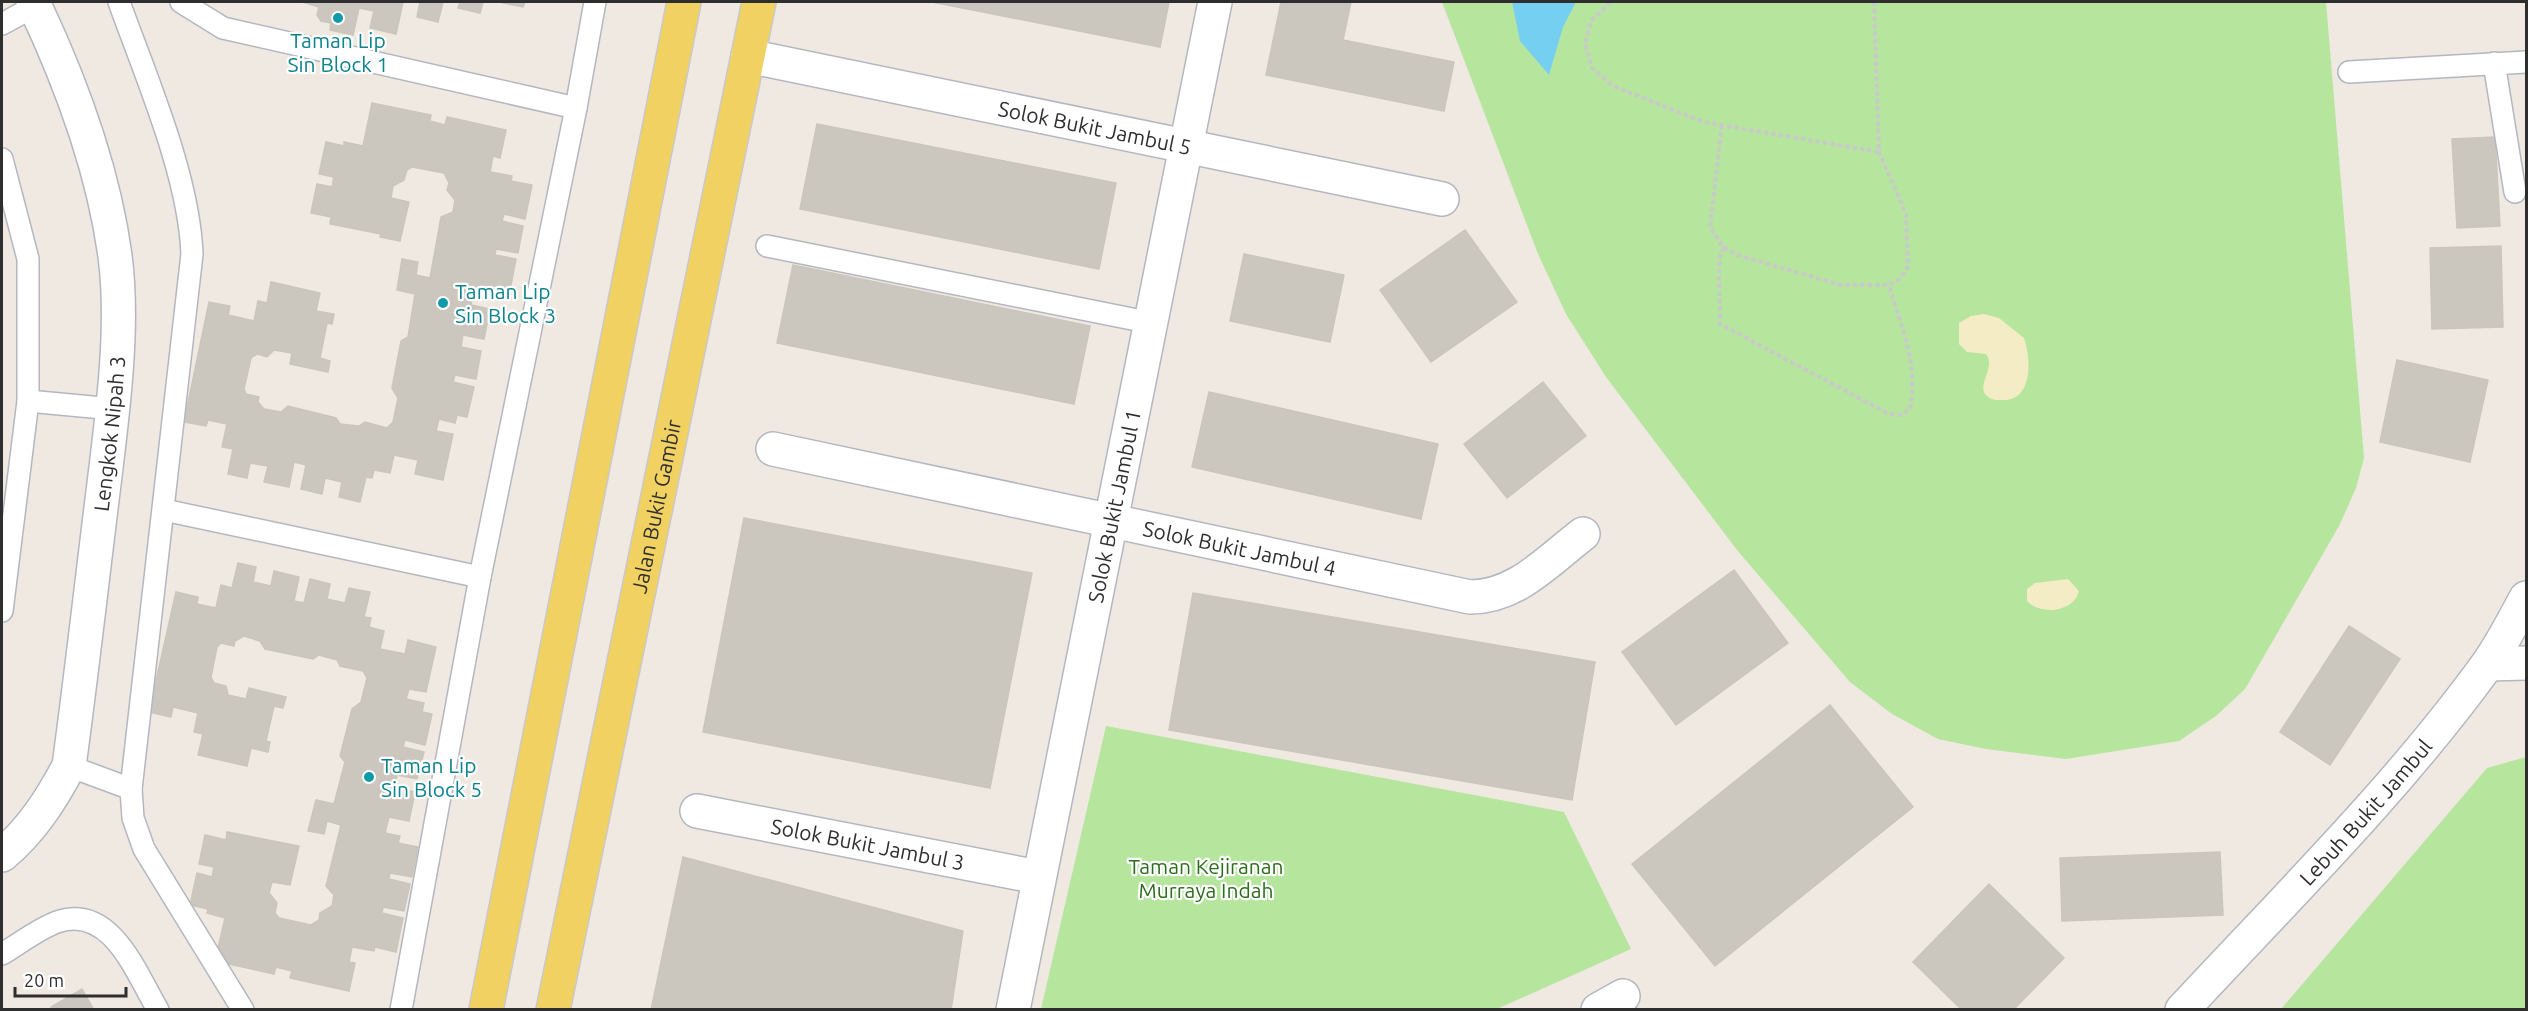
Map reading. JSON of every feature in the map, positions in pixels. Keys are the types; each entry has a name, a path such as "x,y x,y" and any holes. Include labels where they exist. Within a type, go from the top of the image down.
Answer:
{"main road":[{"path":"486,1010 684,2"},
{"name":"Jalan Bukit Gambir","path":"553,1010 759,2"}],"street":[{"name":"Solok Bukit Jambul 1","path":"1013,1010 1215,2"},
{"name":"Lengkok Nipah 3","path":"2,855 20,839 51,800 69,766 113,410 116,325 115,258 106,202 81,114 34,4"},
{"name":"Solok Bukit Jambul 5","path":"748,56 1442,199"},
{"name":"Solok Bukit Jambul 4","path":"773,449 1470,597 1491,597 1512,589 1583,534"},
{"name":"Lebuh Bukit Jambul","path":"2182,1010 2356,822 2488,664 2526,598"},
{"path":"2488,664 2526,663"},
{"name":"Solok Bukit Jambul 3","path":"697,811 1038,877"}],"lane":[{"path":"119,2 153,96 183,194 191,232 192,254 131,789 133,818 144,849 243,1010"},
{"path":"180,2 223,28 576,108"},
{"path":"401,1010 480,577 576,108 595,2"},
{"path":"2,24 34,4"},
{"path":"2349,72 2526,62"},
{"path":"2494,63 2515,192"},
{"path":"2,159 28,259 28,401 2,611"},
{"path":"767,246 1152,323"},
{"path":"28,401 113,410"},
{"path":"164,510 480,577"},
{"path":"69,766 131,789"},
{"path":"2,954 57,922 74,919 88,920 103,926 114,937 158,1010"}],"path":[{"path":"1611,2 1591,21 1585,44 1593,68 1613,86 1704,122 1878,152"},
{"path":"1722,125 1710,226 1723,247 1737,255 1841,285 1889,285 1901,278 1908,266 1906,214 1878,152 1874,2"},
{"path":"1723,247 1719,260 1720,324 1889,414 1902,415 1910,409 1914,371 1889,285"}],"green space":[{"path":"1442,2 2326,2 2364,458 2356,488 2339,526 2245,689 2216,716 2179,741 2066,759 1986,749 1938,739 1892,714 1850,682 1737,550 1606,377 1566,314 1538,254"},
{"name":"Taman Kejiranan Murraya Indah","path":"1106,726 1564,812 1631,949 1497,1009 1041,1009"},
{"path":"2526,757 2526,1009 2281,1009 2487,768"}],"sand":[{"path":"1984,314 1999,318 2024,338 2028,356 2028,376 2021,392 2015,398 1999,400 1988,397 1983,388 1989,359 1986,354 1967,352 1959,344 1959,323 1971,316"},
{"path":"2068,579 2079,591 2071,604 2056,610 2048,610 2033,606 2027,601 2027,589 2035,583"}],"water":[{"path":"1512,2 1576,2 1563,27 1549,75 1520,41"}],"building":[{"name":"Taman Lip Sin Block 1","path":"303,2 403,2 396,34 370,28 374,11 359,8 353,35 330,30 331,23 321,21 317,15 319,7"},
{"name":"Taman Lip Sin Block 1","path":"420,2 443,2 438,22 417,17"},
{"path":"460,2 483,2 480,13 458,8"},
{"path":"499,2 525,2 523,7"},
{"path":"932,2 1169,2 1160,47"},
{"path":"1281,2 1351,2 1343,40 1454,62 1444,111 1266,75"},
{"name":"Taman Lip Sin Block 3","path":"372,103 431,115 430,121 445,125 447,117 506,130 500,158 493,156 490,172 512,176 511,181 532,185 525,219 504,214 502,221 523,226 518,253 496,249 495,255 516,259 510,290 490,285 489,292 474,289 471,305 490,309 484,339 463,335 461,347 481,351 476,379 455,375 453,382 474,387 467,417 457,415 455,423 439,419 436,431 453,434 443,480 415,474 418,460 394,455 390,473 374,470 372,478 366,477 360,502 339,497 342,482 325,478 322,494 301,489 306,465 294,462 289,487 264,482 268,466 250,463 247,478 228,474 233,449 222,447 227,424 208,420 206,426 184,422 209,302 230,306 228,315 254,321 258,301 267,303 271,282 320,293 316,311 334,314 332,324 327,323 320,358 330,361 328,372 290,364 292,353 274,350 267,357 257,354 251,358 244,389 246,394 259,397 258,402 264,409 281,412 288,406 336,418 340,424 359,426 365,422 387,428 393,422 398,398 392,388 401,341 408,337 415,294 397,290 402,259 418,262 416,275 430,278 441,217 453,212 455,200 447,190 449,183 444,173 412,167 407,170 404,180 393,186 391,198 409,202 400,241 380,237 381,234 330,224 331,217 311,213 317,184 332,187 334,177 319,174 326,142 344,146 344,142 363,146"},
{"path":"817,124 1116,183 1099,269 800,209"},
{"path":"2495,137 2500,226 2457,228 2452,139"},
{"path":"1465,230 1517,302 1431,362 1380,290"},
{"path":"2501,246 2503,327 2432,329 2430,248"},
{"path":"1244,254 1344,275 1330,342 1230,321"},
{"path":"793,265 1090,326 1074,404 777,343"},
{"path":"2397,360 2488,380 2470,462 2380,442"},
{"path":"1543,382 1586,436 1507,498 1464,444"},
{"path":"1209,392 1438,444 1421,519 1192,467"},
{"path":"744,518 1032,573 990,788 703,732"},
{"name":"Taman Lip Sin Block 5","path":"238,563 256,567 253,582 271,586 274,571 299,577 294,601 304,603 310,579 330,584 327,599 345,603 349,588 370,592 364,617 371,618 369,627 384,631 380,649 405,654 408,640 436,647 426,692 409,689 406,699 424,703 422,712 432,714 425,745 405,740 403,747 424,752 417,779 397,775 395,787 415,792 409,821 389,817 385,833 400,836 398,843 418,847 412,877 390,873 389,879 410,884 404,911 383,907 382,913 403,918 396,952 375,947 374,951 352,947 349,962 355,963 349,991 290,978 292,971 276,967 274,974 215,961 225,918 207,913 208,909 190,905 197,873 212,877 214,867 199,864 205,835 226,840 227,832 299,846 290,885 272,882 269,893 277,903 275,913 279,918 311,925 319,920 320,913 332,906 334,895 326,886 341,825 327,821 324,834 308,831 316,800 334,804 345,762 340,756 352,709 361,702 367,678 363,671 340,666 337,660 319,655 313,659 265,649 260,641 244,636 235,641 234,646 221,643 217,647 211,677 214,683 226,686 228,695 246,699 249,688 286,697 283,708 274,706 266,741 270,742 268,752 251,748 247,766 198,755 203,734 194,732 198,713 173,707 171,717 149,712 176,592 198,597 197,604 216,608 221,585 232,588"},
{"path":"1734,570 1788,643 1676,725 1622,652"},
{"path":"1193,593 1595,662 1572,800 1169,730"},
{"path":"2349,626 2400,659 2330,765 2280,732"},
{"path":"1830,705 1913,807 1715,966 1632,864"},
{"path":"2220,852 2223,915 2062,921 2060,858"},
{"path":"683,857 963,931 951,1010 651,1010"},
{"path":"1989,884 2064,958 2013,1010 1962,1010 1913,962"},
{"path":"82,989 94,1010 53,1010 51,1007"}],"place":[{"name":"Taman Lip Sin Block 1","path":"338,18"},
{"name":"Taman Lip Sin Block 3","path":"443,303"},
{"name":"Taman Lip Sin Block 5","path":"369,777"}]}
